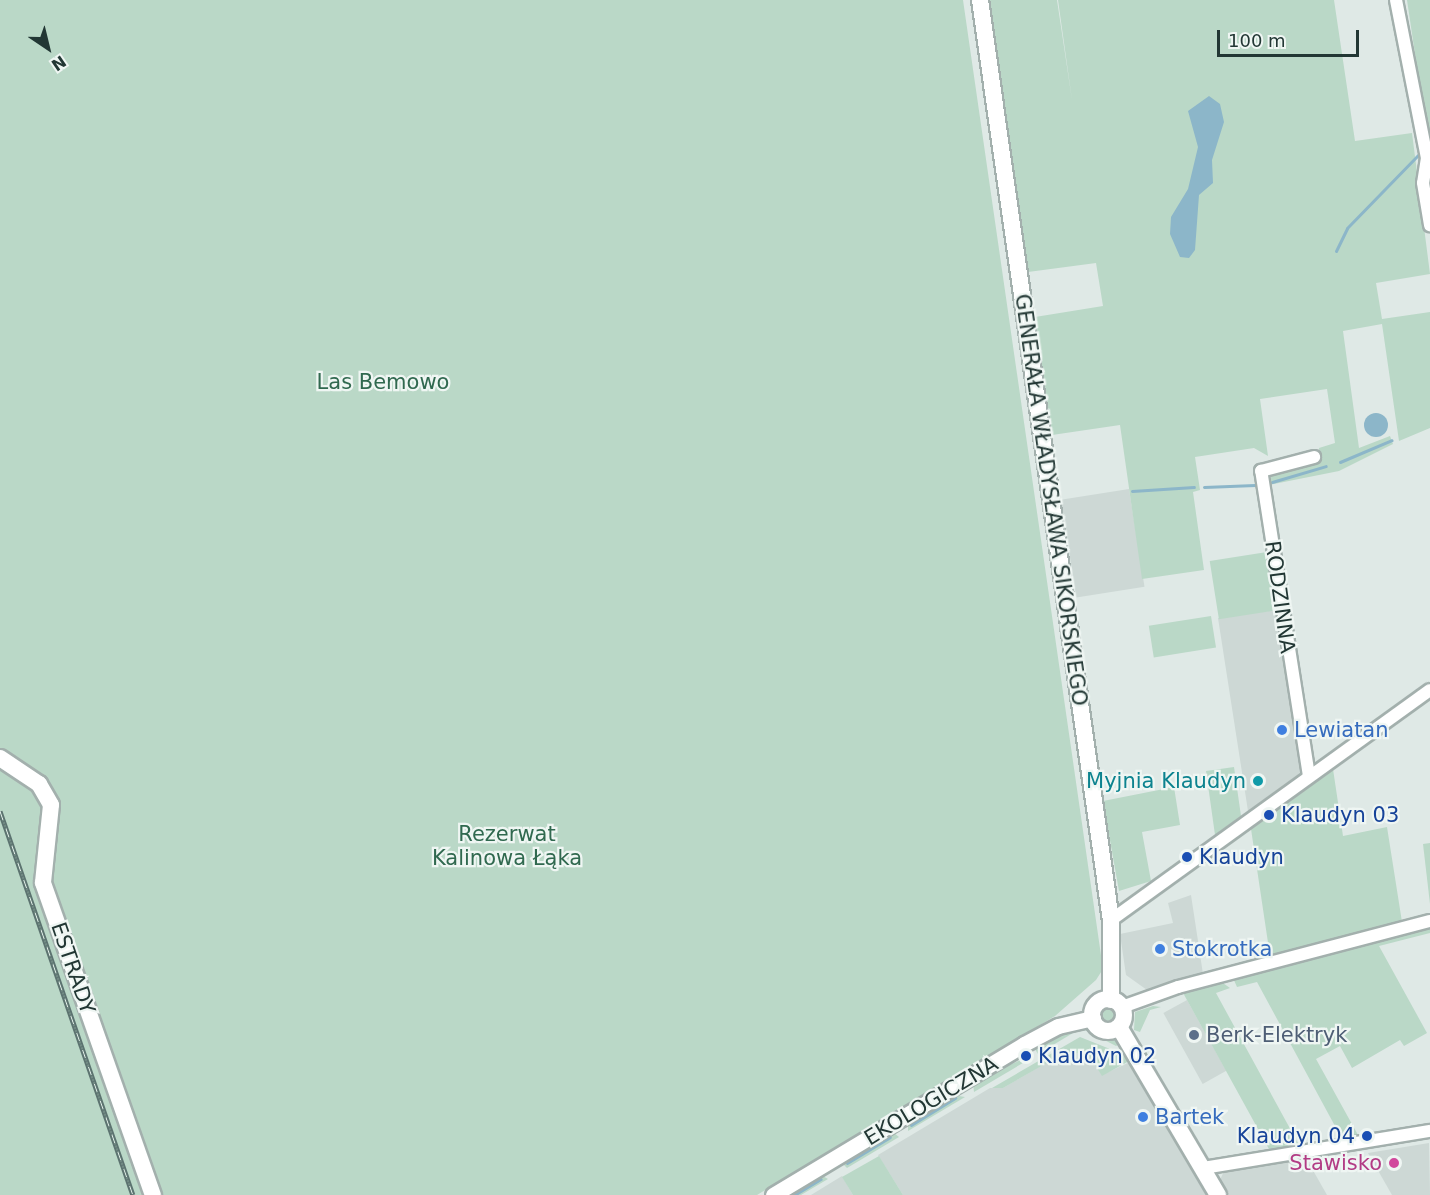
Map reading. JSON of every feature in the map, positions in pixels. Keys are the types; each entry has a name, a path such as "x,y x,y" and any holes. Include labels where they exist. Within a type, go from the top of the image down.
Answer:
{"main road":[{"name":"GENERAŁA WŁADYSŁAWA SIKORSKIEGO","path":"980,0 1111,920 1119,1027"},
{"name":"ESTRADY","path":"0,758 39,784 51,805 43,883 153,1195"},
{"path":"1116,1003 1097,1005 1093,1018 1102,1030 1119,1027 1218,1195"}],"street":[{"path":"1396,0 1427,158 1423,183 1430,225"},
{"name":"RODZINNA","path":"1309,776 1262,471 1314,457"},
{"path":"1111,920 1430,690"},
{"path":"1116,1003 1430,921"},
{"name":"EKOLOGICZNA","path":"773,1195 1043,1033 1093,1018"},
{"path":"1203,1168 1430,1131"}],"shaded area":[{"path":"1129,489 1144,587 1076,598 1061,500"},
{"path":"1276,610 1302,773 1248,811 1218,618"},
{"path":"1191,895 1203,974 1147,990 1126,975 1120,934 1173,923 1168,903"},
{"path":"1187,1000 1226,1071 1203,1084 1163,1013"},
{"path":"1086,1051 1102,1075 1130,1062 1208,1195 903,1195 878,1155 990,1088 1003,1088 1051,1060"},
{"path":"1429,1143 1430,1195 1392,1195 1368,1153"},
{"path":"1306,1158 1327,1195 1228,1195 1220,1180 1225,1169"},
{"path":"842,1176 853,1195 811,1195"}],"green space":[{"name":"Las Bemowo","path":"0,0 963,0 1103,969 1096,980 1055,1016 757,1195 158,1195 51,881 57,812 40,776 0,752"},
{"path":"988,0 1057,0 1072,100 1058,0 1334,0 1355,141 1412,133 1430,274 1376,283 1382,319 1430,312 1430,428 1399,441 1382,324 1343,331 1359,448 1390,436 1393,444 1339,471 1269,485 1272,474 1320,463 1319,448 1335,443 1327,389 1260,399 1268,456 1254,448 1195,457 1200,490 1193,492 1204,570 1142,579 1120,425 1052,435 1035,317 1103,306 1096,263 1028,272"},
{"path":"1407,0 1430,0 1430,155"},
{"path":"1267,552 1276,610 1219,619 1210,561"},
{"path":"1211,616 1216,648 1154,657 1149,626"},
{"path":"0,764 30,783 41,803 41,862 148,1195 0,1195"},
{"path":"1234,767 1241,816 1215,835 1206,771"},
{"path":"1333,769 1343,836 1387,827 1402,922 1270,956 1251,829"},
{"path":"1174,787 1180,825 1142,832 1151,881 1119,891 1103,801"},
{"path":"1430,843 1430,904 1423,844"},
{"path":"1430,926 1430,933 1379,946 1427,1033 1404,1046 1400,1040 1352,1068 1340,1046 1316,1059 1358,1135 1342,1139 1257,982 1237,987 1233,978"},
{"path":"1220,981 1230,988 1216,993 1299,1145 1269,1149 1182,991"},
{"path":"1108,1005 1115,1008 1118,1015 1115,1022 1108,1025 1101,1022 1098,1015 1101,1008"},
{"path":"1153,1006 1161,1007 1150,1010 1140,1032 1134,1030 1135,1012"},
{"path":"1081,1028 1089,1029 1121,1043 1116,1046"},
{"path":"1074,1029 1073,1033 1038,1054 1035,1049 1053,1036"},
{"path":"1080,1037 1120,1053 1124,1049 1140,1079 1129,1061 1102,1076 1086,1051 1052,1060 1003,1088 992,1088"},
{"path":"1032,1055 1033,1057 974,1092 973,1083 980,1078"},
{"path":"953,1095 965,1097 908,1131 908,1122"},
{"path":"894,1133 899,1137 847,1168 842,1163"},
{"path":"879,1156 903,1195 853,1195 842,1177"},
{"path":"821,1175 828,1179 801,1195 786,1195"}],"water":[{"path":"1209,96 1220,104 1224,122 1212,160 1213,183 1199,195 1195,250 1189,258 1180,257 1170,234 1171,217 1188,189 1198,147 1188,111"},
{"path":"1376,413 1384,417 1388,425 1384,433 1376,437 1368,433 1364,425 1368,417"}],"waterway":[{"path":"1336,251 1347,228 1420,153"},
{"path":"1340,462 1392,440"},
{"path":"1272,482 1326,466"},
{"path":"1204,487 1255,485"},
{"path":"1132,491 1194,487"},
{"path":"911,1125 955,1098"},
{"path":"847,1163 890,1137"},
{"path":"794,1195 821,1179"}],"railway":[{"path":"0,811 133,1195"}],"place":[{"name":"Lewiatan","path":"1282,730"},
{"name":"Myjnia Klaudyn","path":"1258,781"},
{"name":"Klaudyn 03","path":"1269,815"},
{"name":"Klaudyn","path":"1187,857"},
{"name":"Stokrotka","path":"1160,949"},
{"name":"Berk-Elektryk","path":"1194,1035"},
{"name":"Klaudyn 02","path":"1026,1056"},
{"name":"Bartek","path":"1143,1117"},
{"name":"Klaudyn 04","path":"1367,1136"},
{"name":"Stawisko","path":"1394,1163"}],"park label":[{"name":"Rezerwat Kalinowa Łąka","path":"507,846"}]}
